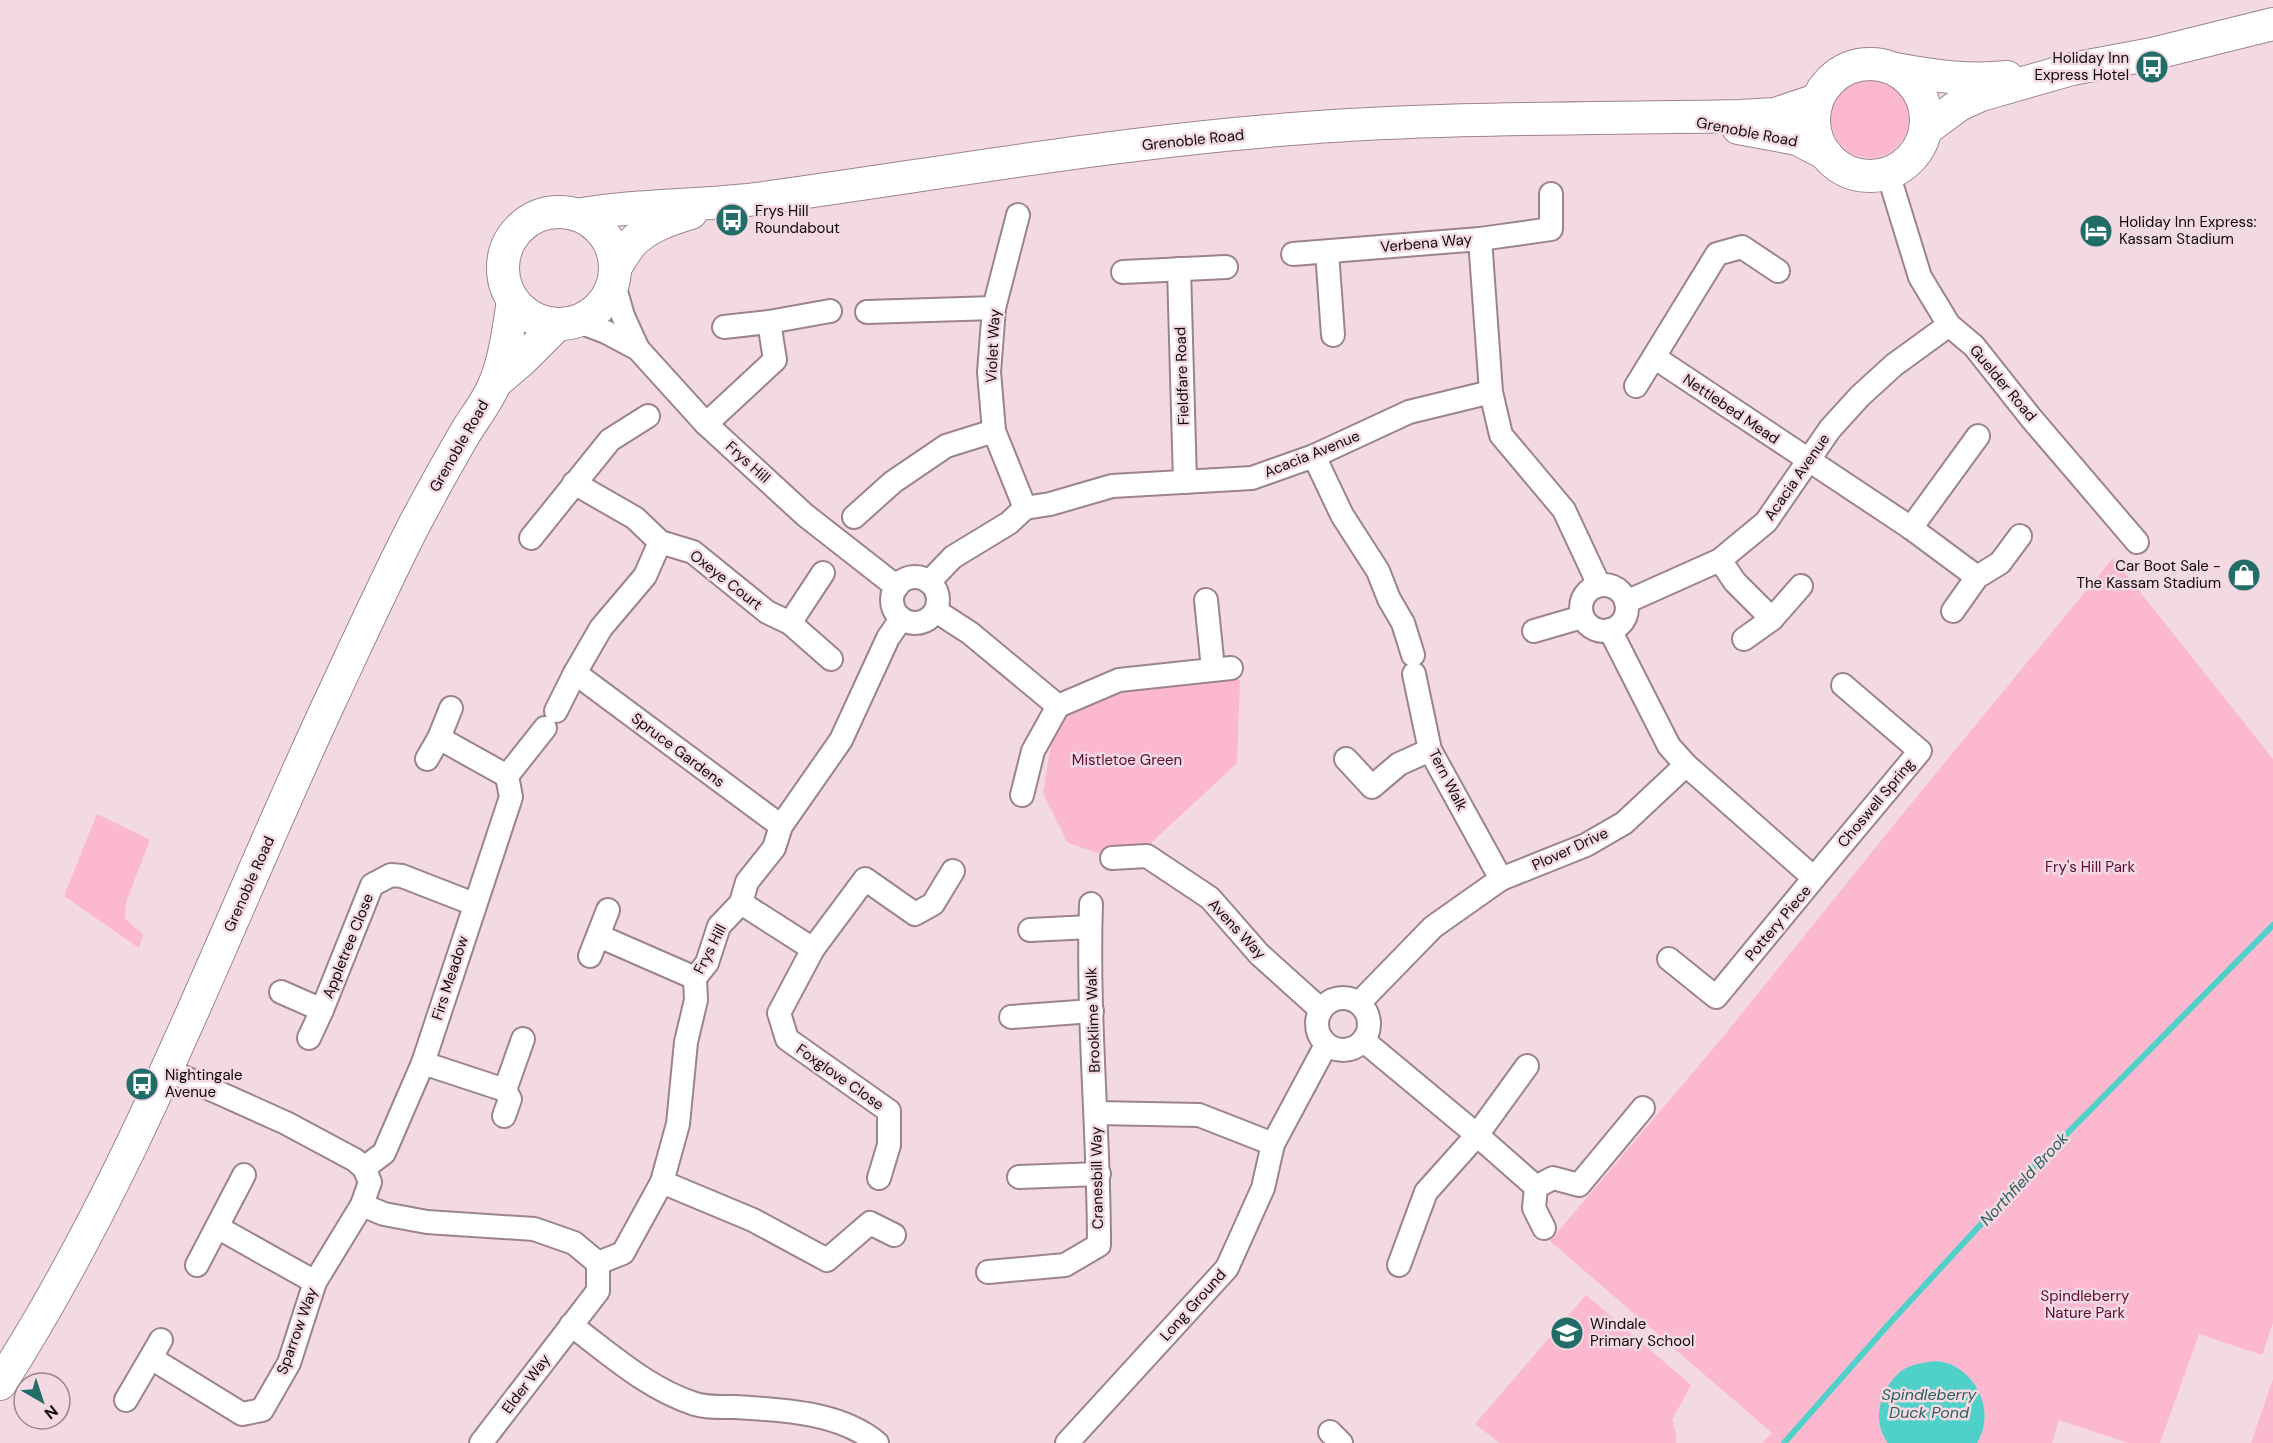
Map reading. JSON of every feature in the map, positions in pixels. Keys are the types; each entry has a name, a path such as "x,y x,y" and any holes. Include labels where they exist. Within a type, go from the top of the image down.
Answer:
{"street":[{"path":"1895,69 1912,84 1923,101 1926,111 1925,130 1915,154 1899,168 1888,173 1869,176 1852,172 1826,154 1814,133 1813,111 1826,84 1850,67 1871,63 1948,78 1980,80 2072,69 2152,54 2273,24"},
{"path":"1925,130 1959,105 1981,95 2072,69"},
{"name":"Grenoble Road","path":"577,215 611,209 723,203 1075,153 1303,128 1480,118 1666,118 1775,114 1817,100"},
{"name":"Grenoble Road","path":"1666,118 1797,139 1826,154"},
{"name":"Guelder Road","path":"1888,173 1920,276 1949,325 1974,346 2031,418 2137,542"},
{"path":"1480,238 1551,230 1551,194"},
{"name":"Grenoble Road","path":"614,275 631,244 643,234 669,220 723,203"},
{"path":"558,212 577,215 594,224 602,232 612,250 614,275 606,297 595,312 567,323 539,321 522,311 513,301 504,283 502,266 506,247 517,230 536,216 558,212"},
{"name":"Violet Way","path":"1018,216 994,308 989,372 994,431 1024,508"},
{"name":"Verbena Way","path":"1293,254 1480,238 1491,392"},
{"path":"1636,386 1717,254 1742,248 1778,271"},
{"path":"1327,252 1333,335"},
{"path":"1123,272 1226,267"},
{"name":"Fieldfare Road","path":"1179,269 1185,482"},
{"name":"Frys Hill","path":"614,275 623,316 638,349 706,424 805,515 897,587"},
{"name":"Grenoble Road","path":"0,1384 32,1334 87,1236 168,1070 330,701 414,526 495,383 513,301"},
{"path":"867,312 994,308"},
{"path":"724,327 769,322 830,310"},
{"path":"706,424 775,360 769,322"},
{"name":"Grenoble Road","path":"495,383 567,323"},
{"name":"Frys Hill","path":"567,323 606,332 638,349"},
{"name":"Acacia Avenue","path":"1626,602 1720,560 1766,522 1830,429 1860,396 1894,365 1949,325"},
{"name":"Nettlebed Mead","path":"1654,357 1911,528 1977,577"},
{"path":"1491,392 1501,435 1564,510 1599,585"},
{"name":"Acacia Avenue","path":"1024,508 1050,504 1112,486 1252,478 1314,456 1409,412 1491,392"},
{"path":"531,538 610,440 648,416"},
{"path":"854,517 893,482 946,446 994,431"},
{"path":"1911,528 1978,436"},
{"name":"Tern Walk","path":"1314,456 1342,515 1378,571 1389,599 1403,623 1430,750 1500,879"},
{"path":"439,738 507,776 550,719 601,628 645,576 660,542 635,518 574,483"},
{"path":"929,582 953,557 1009,523 1024,508"},
{"path":"1953,611 1977,577 2000,563 2020,536"},
{"name":"Oxeye Court","path":"660,542 693,552 767,612 789,623 831,658"},
{"path":"1720,560 1735,582 1772,619"},
{"path":"789,623 823,573"},
{"path":"918,577 929,582 938,594 936,611 921,622 914,623 901,619 893,606 892,598 897,587 910,578 918,577"},
{"path":"1599,585 1620,591 1626,602 1627,610 1623,620 1610,630 1595,629 1582,616 1584,595 1599,585"},
{"path":"1744,639 1772,619 1801,586"},
{"path":"1022,795 1033,751 1058,706 1119,680 1222,669 1206,600"},
{"path":"936,611 970,633 1058,706"},
{"path":"1534,632 1582,616"},
{"name":"Frys Hill","path":"598,1263 623,1253 662,1182 678,1124 686,1042 696,1000 695,978 707,963 720,926 741,903 747,882 774,848 782,826 841,740 888,638 901,619"},
{"path":"1610,630 1669,746 1686,765"},
{"name":"Spruce Gardens","path":"575,673 782,826"},
{"name":"Choswell Spring","path":"1814,878 1920,751 1843,685"},
{"path":"427,759 439,738 451,708"},
{"path":"1346,759 1372,787 1400,764 1430,750"},
{"name":"Pottery Piece","path":"1669,958 1716,997 1814,878 1686,765"},
{"name":"Plover Drive","path":"1359,1004 1433,927 1500,879 1586,844 1624,823 1686,765"},
{"name":"Firs Meadow","path":"364,1168 384,1153 423,1063 510,797 507,776"},
{"name":"Avens Way","path":"1112,858 1147,856 1210,898 1258,954 1320,1009"},
{"path":"741,903 813,949 865,879 915,914 933,904 953,871"},
{"name":"Appletree Close","path":"309,1038 372,885 392,875 402,876 474,904"},
{"name":"Brooklime Walk","path":"1090,904 1096,1113"},
{"path":"608,910 595,946 695,978"},
{"path":"1030,930 1090,927"},
{"name":"Foxglove Close","path":"813,949 779,1013 787,1039 889,1112 889,1145 879,1178"},
{"name":"Appletree Close","path":"281,992 322,1010"},
{"path":"1345,998 1359,1004 1369,1019 1369,1028 1364,1041 1348,1051 1339,1051 1326,1045 1316,1030 1320,1009 1335,999 1345,998"},
{"path":"1011,1017 1092,1011"},
{"path":"505,1090 523,1039"},
{"path":"1364,1041 1536,1186"},
{"name":"Long Ground","path":"1067,1443 1227,1268 1263,1188 1273,1144 1326,1045"},
{"path":"423,1063 505,1090 510,1099 504,1116"},
{"path":"1399,1265 1426,1191 1477,1135 1527,1066"},
{"path":"168,1070 286,1123 355,1160 364,1168 370,1182 362,1205 384,1214 428,1222 534,1229 574,1243 598,1263 598,1291 571,1325 648,1383 696,1405 800,1412 868,1435 877,1443"},
{"path":"1536,1186 1553,1178 1579,1185 1643,1108"},
{"name":"Cranesbill Way","path":"988,1272 1065,1265 1104,1244 1096,1113 1198,1115 1273,1144"},
{"path":"1019,1177 1099,1174"},
{"path":"197,1265 244,1175"},
{"path":"662,1182 753,1220 824,1270 870,1223 894,1235"},
{"path":"1536,1186 1534,1208 1544,1228"},
{"name":"Sparrow Way","path":"126,1400 156,1349 242,1414 262,1410 289,1363 315,1282 362,1205"},
{"path":"217,1227 315,1282"},
{"name":"Elder Way","path":"481,1443 571,1325"}],"green space":[{"path":"1862,80 1878,80 1892,86 1903,97 1909,111 1909,127 1903,141 1892,152 1878,158 1862,158 1848,152 1837,141 1831,127 1831,111 1837,97 1848,86"},
{"name":"Fry's Hill Park","path":"2113,558 2273,759 2273,1323 2262,1355 2199,1334 2160,1443 2128,1443 2059,1420 2052,1443 1762,1443 1772,1433 1550,1241 1718,1043"},
{"name":"Mistletoe Green","path":"1231,668 1240,681 1237,763 1152,842 1147,856 1112,858 1068,843 1043,793 1051,745 1033,751 1082,695"},
{"path":"97,814 150,840 126,902 125,919 143,934 139,948 64,896"},
{"path":"1586,1295 1691,1385 1672,1420 1676,1443 1500,1443 1475,1424"},
{"path":"2273,1379 2273,1443 2251,1443"}],"water":[{"name":"Spindleberry Duck Pond","path":"1936,1361 1950,1364 1963,1372 1978,1389 1984,1410 1984,1422 1977,1443 1888,1443 1883,1435 1879,1417 1882,1398 1886,1390 1905,1368"}],"waterway":[{"name":"Northfield Brook","path":"1784,1443 1888,1325 2030,1171 2273,925"}],"place":[{"name":"Holiday Inn Express Hotel","path":"2152,67"},
{"name":"Frys Hill Roundabout","path":"732,220"},
{"name":"Holiday Inn Express: Kassam Stadium","path":"2096,231"},
{"name":"Car Boot Sale - The Kassam Stadium","path":"2244,575"},
{"name":"Nightingale Avenue","path":"142,1084"},
{"name":"Windale Primary School","path":"1567,1333"}],"park label":[{"name":"Spindleberry Nature Park","path":"2085,1304"}]}
